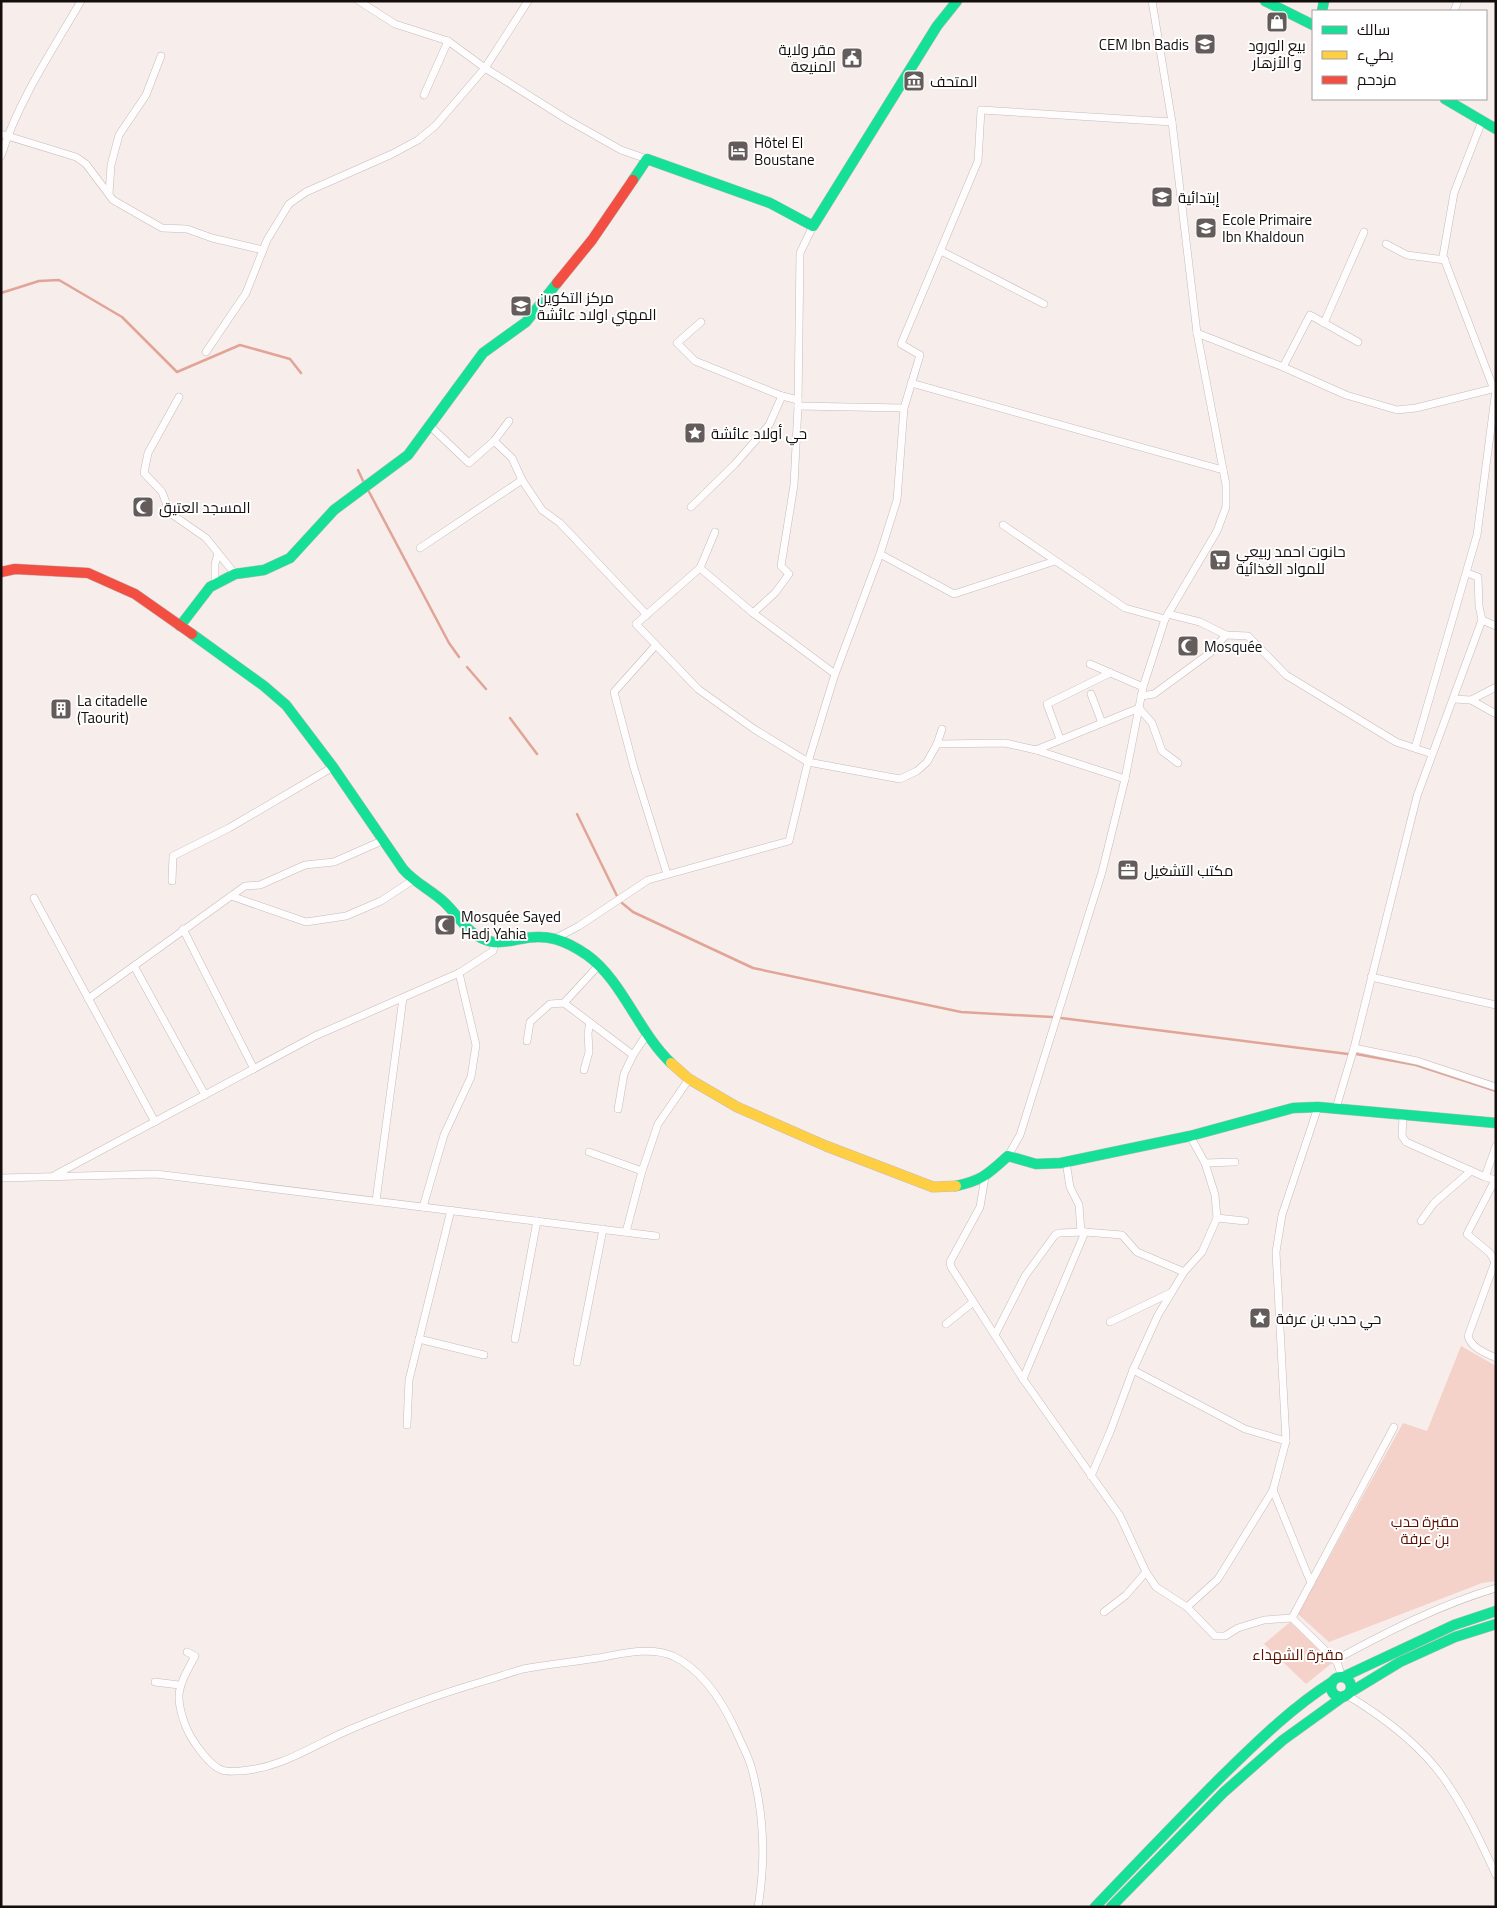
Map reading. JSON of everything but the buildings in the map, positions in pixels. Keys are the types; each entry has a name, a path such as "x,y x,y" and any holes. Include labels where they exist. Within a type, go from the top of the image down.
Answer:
{"street":[{"path":"1,156 4,135 81,1"},
{"path":"360,1 396,24 448,41 485,68 621,150 770,203 813,226"},
{"path":"206,352 246,293 267,240 289,204 306,192 392,154 418,140 435,126 485,68 528,1"},
{"path":"754,613 775,593 790,574 781,566 794,485 798,403 800,254 813,226 941,20 957,1"},
{"path":"1,572 15,569 88,573 135,594 264,686 286,705 333,767 403,869 413,880 444,902 469,930 479,938 495,942 509,942 538,936 556,938 588,956 621,994 647,1034 665,1057 689,1079 746,1111 826,1146 933,1187 953,1187 985,1178 1008,1156 1020,1135 1102,872 1125,779 1143,687 1166,617 1208,549 1223,519 1226,507 1226,485 1197,333 1172,122 1152,1"},
{"path":"1265,1 1312,24"},
{"path":"424,95 448,41"},
{"path":"109,194 111,165 119,135 146,95 161,56"},
{"path":"1447,100 1496,129"},
{"path":"556,938 602,912 648,880 789,841 808,762 835,674 880,554 896,500 904,408 910,383 920,356 901,344 978,161 981,110 1172,122"},
{"path":"1415,748 1477,535 1495,388 1443,256 1454,193 1482,121"},
{"path":"4,135 76,158 86,164 113,200 162,228 187,229 212,238 263,250"},
{"path":"180,626 199,600 215,584 235,574 264,570 290,558 334,510 408,455 484,353 494,344 515,332 526,322 592,240 647,159"},
{"path":"1324,322 1364,232"},
{"path":"1386,244 1407,255 1445,260"},
{"path":"941,251 1044,304"},
{"path":"1283,367 1310,315 1358,342"},
{"path":"701,322 676,343 694,361 798,403 904,408"},
{"path":"1197,333 1283,367 1346,396 1397,410 1416,408 1495,388"},
{"path":"910,383 1223,470"},
{"path":"692,507 735,464 769,425 782,396"},
{"path":"179,397 148,453 144,472 162,492 170,513 213,544 218,554 235,574"},
{"path":"429,425 454,451 469,463 494,441 509,421"},
{"path":"494,441 512,458 522,480 542,510 560,523 647,615"},
{"path":"420,548 522,480"},
{"path":"1003,525 1125,608 1200,622 1226,636 1248,636 1286,675 1396,742 1432,754"},
{"path":"715,532 700,568 636,624 698,689 754,729 808,762 900,779 917,771 927,762 937,744 942,729"},
{"path":"215,584 215,564 218,554"},
{"path":"880,554 954,594 1055,561"},
{"path":"700,568 754,613 835,674"},
{"path":"1336,1108 1354,1048 1418,796 1482,620 1479,606 1478,577 1467,573"},
{"path":"1482,620 1496,626"},
{"path":"1141,696 1154,694 1210,653 1226,636"},
{"path":"656,644 614,692 634,768 667,874"},
{"path":"1090,664 1143,687"},
{"path":"1060,739 1047,704 1110,673"},
{"path":"1471,700 1496,688"},
{"path":"1091,694 1102,723"},
{"path":"1454,699 1471,700 1496,714"},
{"path":"1036,750 1139,708"},
{"path":"1139,708 1152,723 1162,751 1178,763"},
{"path":"937,744 1005,743 1036,750 1125,779"},
{"path":"172,881 173,856 229,828 333,767"},
{"path":"88,999 245,886 260,885 304,865 334,862 384,840"},
{"path":"231,896 306,922 346,916 381,900 413,880"},
{"path":"34,898 155,1122"},
{"path":"183,930 254,1069"},
{"path":"52,1177 316,1036 459,973 493,952 495,942"},
{"path":"134,966 205,1095"},
{"path":"564,1003 598,966"},
{"path":"423,1207 444,1135 471,1077 476,1045 459,973"},
{"path":"1371,977 1496,1005"},
{"path":"376,1201 403,998"},
{"path":"527,1041 530,1022 550,1004 564,1003 633,1056"},
{"path":"584,1070 589,1052 588,1033 590,1023"},
{"path":"618,1109 624,1074 647,1034"},
{"path":"1354,1048 1417,1061 1496,1087"},
{"path":"626,1232 642,1171 658,1124 689,1079"},
{"path":"1187,1607 1218,1579 1273,1490 1286,1441 1276,1252 1282,1215 1318,1107"},
{"path":"1008,1156 1036,1164 1066,1162 1190,1136 1293,1108 1336,1108 1402,1116 1496,1123"},
{"path":"1402,1116 1403,1139 1471,1171 1496,1180 1467,1231 1469,1236 1494,1258 1495,1262 1468,1336 1472,1344 1496,1358"},
{"path":"1091,1476 1110,1432 1132,1370 1158,1315 1184,1272 1202,1252 1217,1218 1215,1196 1205,1163 1190,1136"},
{"path":"1485,1177 1496,1146"},
{"path":"589,1152 642,1171"},
{"path":"1023,1379 1083,1232 1079,1206 1070,1187 1066,1162"},
{"path":"1205,1163 1234,1162"},
{"path":"1422,1221 1434,1203 1471,1171"},
{"path":"1,1178 156,1174 656,1236"},
{"path":"985,1178 980,1207 950,1262 951,1267 972,1303 1023,1379 1120,1516 1146,1572 1156,1587 1187,1607 1211,1633 1220,1637 1238,1628 1264,1620 1292,1618 1335,1660 1342,1677 1350,1683 1346,1695"},
{"path":"407,1425 409,1380 451,1210"},
{"path":"1217,1218 1245,1221"},
{"path":"515,1339 537,1221"},
{"path":"577,1362 603,1229"},
{"path":"995,1335 1025,1276 1052,1238 1059,1233 1083,1232 1122,1235 1136,1252 1184,1272"},
{"path":"1487,1287 1496,1289"},
{"path":"1110,1322 1170,1293"},
{"path":"946,1324 972,1303"},
{"path":"419,1339 484,1355"},
{"path":"1132,1370 1245,1429 1286,1441"},
{"path":"1292,1618 1394,1427"},
{"path":"1273,1490 1311,1583"},
{"path":"1104,1612 1126,1595 1146,1572"},
{"path":"1335,1660 1399,1625 1470,1596 1496,1588"},
{"path":"1095,1907 1195,1802 1258,1741 1316,1692 1336,1678 1342,1677 1454,1625 1496,1611"},
{"path":"1111,1907 1224,1792 1283,1740 1346,1695 1400,1662 1455,1637 1496,1624"},
{"path":"187,1652 195,1656 179,1685 178,1708 188,1731 201,1752 213,1765 221,1770 255,1770 282,1763 349,1730 430,1697 524,1669 656,1651 672,1656 695,1670 713,1690 733,1725 750,1764 759,1803 764,1854 758,1907"},
{"path":"154,1682 179,1685"},
{"path":"1332,1682 1332,1692 1337,1696 1346,1695 1372,1710 1430,1762 1448,1785 1468,1817 1496,1875"}],"green space":[{"name":"مقبرة حدب بن عرفة","path":"1461,1346 1496,1366 1496,1581 1482,1583 1329,1642 1298,1614 1403,1423 1427,1431"},
{"name":"مقبرة الشهداء","path":"1290,1622 1332,1663 1306,1684 1264,1644"}],"waterway":[{"path":"1,293 39,281 59,280 122,317 177,372 240,345 290,359 301,373"},
{"path":"358,470 364,483"},
{"path":"367,488 449,643 459,657"},
{"path":"467,667 486,689"},
{"path":"510,718 537,754"},
{"path":"577,814 618,898"},
{"path":"622,903 633,912 753,968 961,1012 1052,1017"},
{"path":"1061,1018 1348,1054"},
{"path":"1356,1054 1416,1065 1496,1091"}],"traffic: fast":[{"path":"633,180 647,159 770,203 813,226 937,26 957,1"},
{"path":"1265,1 1312,24"},
{"path":"1322,10 1324,1"},
{"path":"1447,100 1496,129"},
{"path":"180,626 210,587 235,574 264,570 290,558 334,510 408,455 483,353 526,322 557,283"},
{"path":"192,634 264,686 286,705 333,767 403,869 444,902 471,931 484,940 493,942 506,942 530,937 547,937 571,945 587,955 621,992 649,1037 671,1063"},
{"path":"956,1186 985,1176 1008,1156 1036,1164 1061,1163 1190,1136 1293,1108 1318,1107 1496,1123"},
{"path":"1343,1677 1454,1625 1496,1611"},
{"path":"1349,1693 1400,1662 1455,1637 1496,1624"},
{"path":"1341,1677 1348,1680 1351,1687 1348,1694 1341,1697 1334,1694 1331,1687 1334,1680 1341,1677"},
{"path":"1095,1907 1248,1751 1288,1714 1332,1682"},
{"path":"1111,1907 1224,1792 1283,1740 1344,1696"}],"traffic: slow":[{"path":"671,1063 689,1079 737,1107 826,1146 933,1187 956,1186"}],"traffic: jam":[{"path":"557,283 592,240 633,180"},
{"path":"1,572 15,569 88,573 135,594 192,634"}],"place":[{"name":"بيع الورود و الأزهار","path":"1277,22"},
{"name":"CEM Ibn Badis","path":"1205,44"},
{"name":"مقر ولاية المنيعة","path":"852,58"},
{"name":"المتحف","path":"914,81"},
{"name":"Hôtel El Boustane","path":"738,151"},
{"name":"إبتدائية","path":"1162,197"},
{"name":"Ecole Primaire Ibn Khaldoun","path":"1206,228"},
{"name":"مركز التكوين المهني اولاد عائشة","path":"521,306"},
{"name":"حي أولاد عائشة","path":"695,433"},
{"name":"المسجد العتيق","path":"143,507"},
{"name":"حانوت احمد ربيعي للمواد الغذائية","path":"1220,560"},
{"name":"Mosquée","path":"1188,646"},
{"name":"La citadelle (Taourit)","path":"61,709"},
{"name":"مكتب التشغيل","path":"1128,870"},
{"name":"Mosquée Sayed Hadj Yahia","path":"445,925"},
{"name":"حي حدب بن عرفة","path":"1260,1318"}]}
